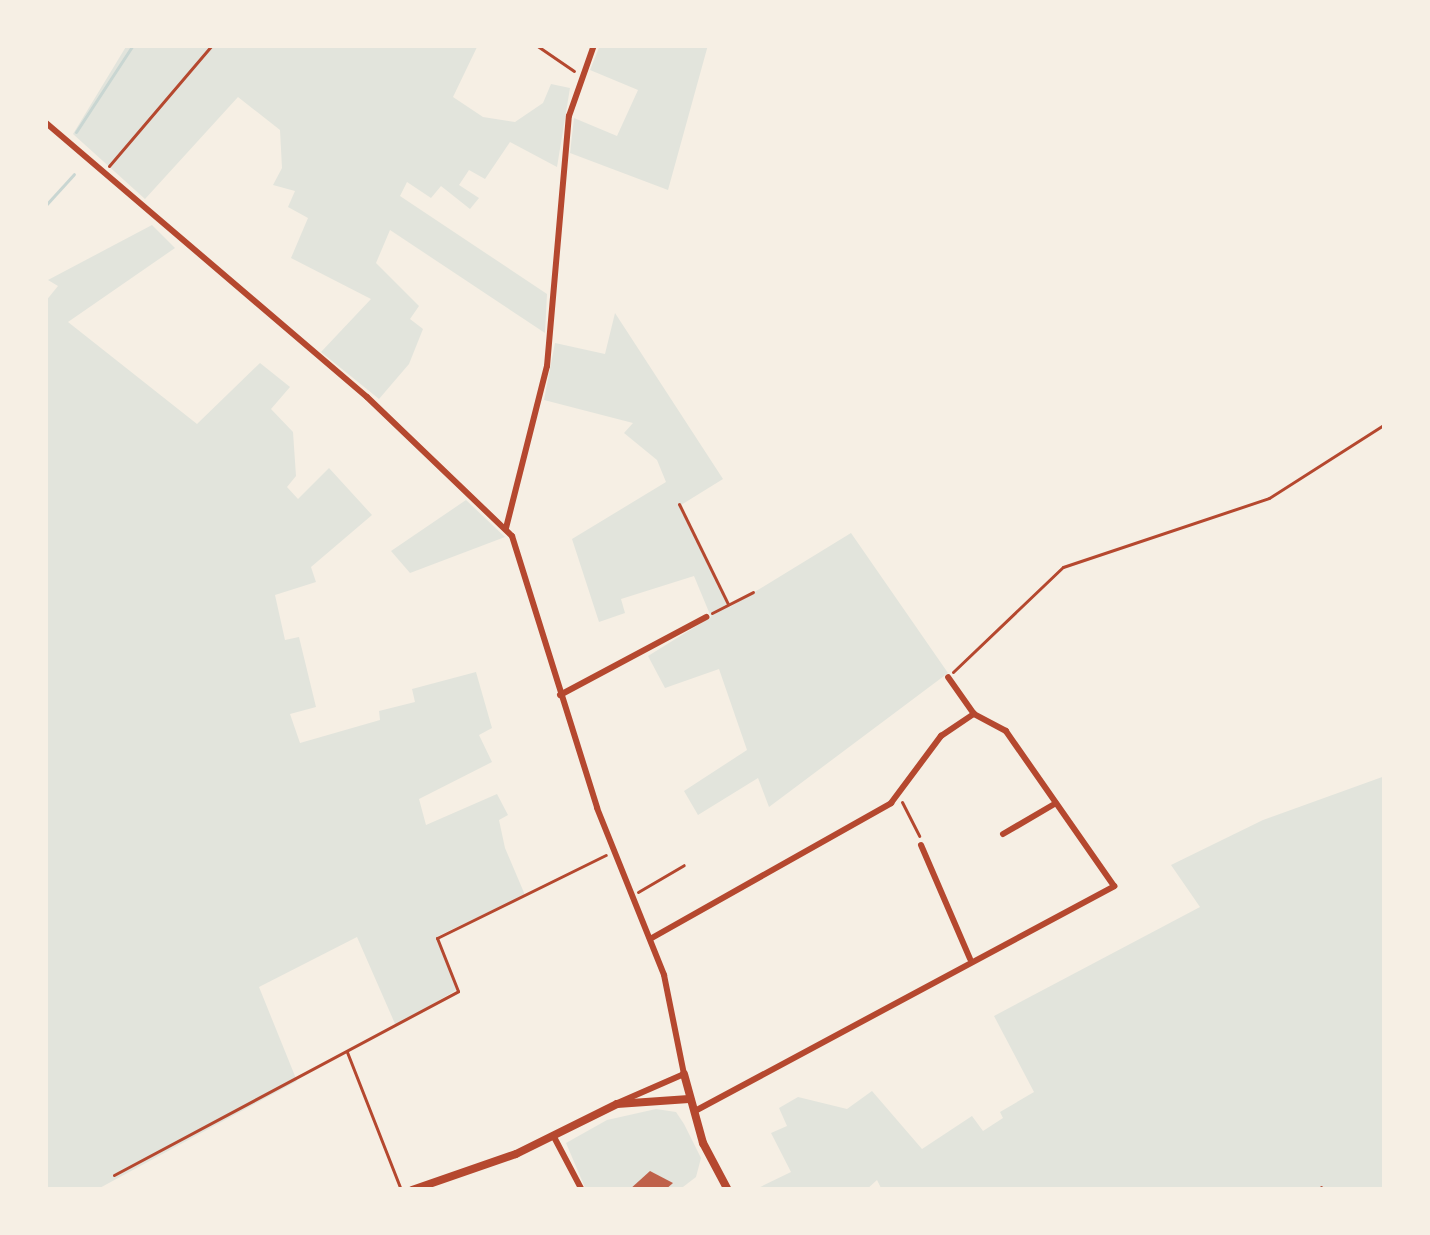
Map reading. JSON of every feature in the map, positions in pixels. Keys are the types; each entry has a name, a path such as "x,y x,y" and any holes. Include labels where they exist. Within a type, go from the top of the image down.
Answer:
{"street":[{"path":"506,528 547,366 566,140 580,75 594,45"},
{"path":"45,122 506,528 613,851 650,939 692,1113 728,1190"},
{"path":"560,695 706,616"},
{"path":"692,1113 970,959 1114,886 1006,731 974,714 948,676"},
{"path":"650,939 900,795 941,736 974,714"},
{"path":"1004,834 1056,803"},
{"path":"921,845 970,959"},
{"path":"412,1190 554,1136 684,1074"},
{"path":"617,1104 688,1099"},
{"path":"554,1136 582,1190"}],"path":[{"path":"104,172 212,45"},
{"path":"536,45 580,75"},
{"path":"948,676 1064,567 1269,498 1385,424"},
{"path":"679,504 728,604"},
{"path":"706,616 753,592"},
{"path":"900,795 921,845"},
{"path":"114,1175 458,991 437,938 613,851"},
{"path":"631,896 684,865"},
{"path":"347,1052 401,1190"}],"shaded area":[{"path":"127,45 478,45 453,97 483,117 515,122 543,103 551,84 570,88 557,167 510,142 485,179 469,170 459,185 479,198 470,209 441,186 431,198 407,182 400,196 547,294 545,333 390,230 376,263 419,306 410,319 423,329 409,364 379,399 321,352 371,299 291,258 308,218 288,207 295,191 273,185 282,168 280,130 238,97 145,199 73,134"},
{"path":"600,45 708,45 668,190 570,153 574,118 617,136 638,90 590,70"},
{"path":"152,225 175,248 68,322 197,424 260,363 290,387 271,409 293,432 296,476 287,487 298,499 329,468 372,515 311,567 316,582 275,595 285,640 299,637 316,707 290,714 300,743 380,720 379,711 415,702 412,689 476,672 492,728 479,735 492,762 419,799 426,825 497,794 508,815 499,820 505,848 525,895 438,936 458,989 396,1026 357,937 259,987 297,1081 96,1190 45,1190 45,302 58,286 48,280"},
{"path":"615,313 723,479 681,505 730,607 851,533 948,673 769,807 758,778 698,815 684,791 747,750 719,669 665,688 648,656 711,617 694,576 621,599 625,613 599,622 572,539 666,482 657,460 624,433 633,423 544,400 555,343 605,354"},
{"path":"466,500 505,537 410,573 391,551"},
{"path":"1385,776 1385,1190 882,1190 877,1180 866,1190 754,1190 791,1172 771,1133 787,1126 779,1108 798,1097 847,1109 872,1091 922,1149 972,1116 983,1131 1003,1118 1000,1112 1034,1092 994,1016 1200,907 1171,865 1263,820"},
{"path":"656,1109 676,1112 684,1124 701,1158 696,1177 679,1190 586,1190 566,1143 607,1120"}],"building":[{"path":"650,1171 673,1183 665,1190 629,1190"}],"waterway":[{"path":"76,132 133,45"},
{"path":"45,206 74,174"}]}
